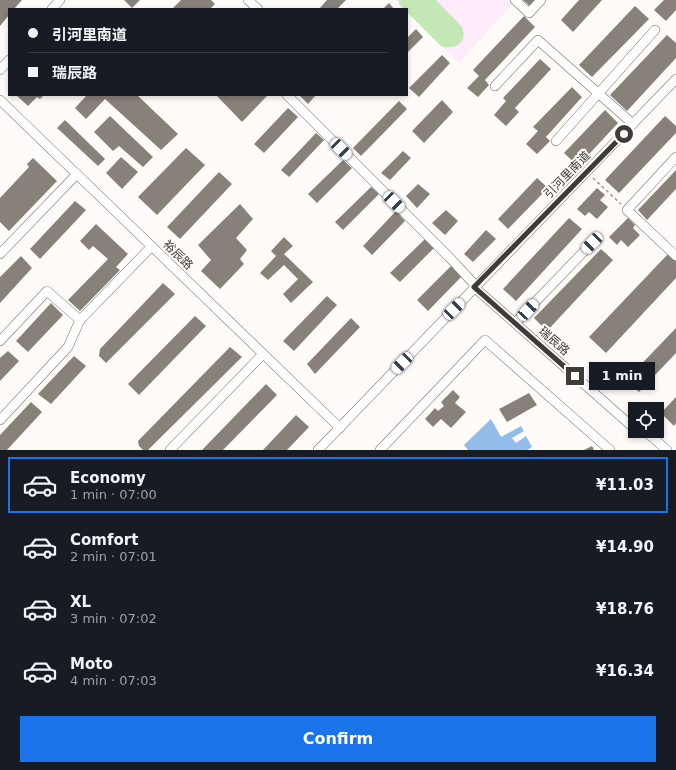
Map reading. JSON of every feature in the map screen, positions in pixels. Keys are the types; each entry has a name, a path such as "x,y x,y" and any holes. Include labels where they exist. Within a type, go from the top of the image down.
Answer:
{"street":[{"path":"53,8 60,0"},
{"path":"248,0 257,8"},
{"path":"515,0 529,13 541,0"},
{"path":"556,141 655,30"},
{"path":"495,86 538,40 633,124"},
{"path":"0,70 8,61"},
{"name":"引河里南道","path":"318,450 676,79"},
{"name":"瑞辰路","path":"288,96 476,286 628,423"},
{"name":"裕辰路","path":"0,100 340,428"},
{"path":"676,157 627,210 676,256"},
{"path":"0,254 77,174"},
{"path":"516,322 592,243"},
{"path":"0,420 68,347 80,320 152,246"},
{"path":"0,341 47,291 80,320"},
{"name":"瑞辰路","path":"516,322 628,416"},
{"path":"380,450 485,340 610,450"},
{"path":"170,450 263,354"},
{"path":"645,438 659,450"},
{"path":"653,438 667,450"}],"path":[{"path":"587,172 627,210"}],"shaded area":[{"path":"395,0 508,0 512,4 459,63 408,13 408,8 403,8"}],"green space":[{"path":"399,0 436,0 462,27 462,41 456,46 442,47 408,13 408,8 403,8 399,4"}],"water":[{"path":"491,419 501,437 521,426 524,431 512,438 516,443 526,436 532,447 527,450 468,450 464,445"}],"building":[{"path":"0,0 22,0 15,8 8,8 8,16 0,26"},
{"path":"124,0 140,0 132,8"},
{"path":"181,0 211,0 215,4 211,8 173,8"},
{"path":"327,0 346,0 338,8 320,8"},
{"path":"523,0 537,0 531,7"},
{"path":"579,0 602,0 573,32 561,20"},
{"path":"664,0 676,0 676,10 666,21 654,10"},
{"path":"389,3 393,8 384,8"},
{"path":"635,6 649,19 592,77 579,65"},
{"path":"524,16 535,27 485,80 489,85 478,97 467,88 479,76 473,70"},
{"path":"416,29 423,37 408,52 408,37"},
{"path":"667,35 676,43 676,58 627,111 610,95"},
{"path":"442,55 450,63 419,97 409,88"},
{"path":"540,59 551,69 515,108 519,112 506,126 494,115 506,101 503,98"},
{"path":"572,87 582,97 546,137 550,141 537,154 526,144 538,131 533,127"},
{"path":"17,96 43,96 40,99 37,97 28,106"},
{"path":"86,96 138,96 178,134 161,150 105,99 86,119 75,108"},
{"path":"217,96 267,96 242,122"},
{"path":"300,96 315,96 308,104"},
{"path":"442,100 453,112 424,143 412,131"},
{"path":"399,101 407,109 361,156 353,148"},
{"path":"288,108 298,117 264,153 254,144"},
{"path":"605,110 618,123 578,166 564,153"},
{"path":"110,116 153,157 143,167 119,146 113,151 94,132"},
{"path":"665,116 676,126 676,133 619,193 605,180"},
{"path":"65,120 105,159 98,166 57,128"},
{"path":"316,133 324,140 289,177 281,170"},
{"path":"186,148 205,165 157,215 138,197"},
{"path":"403,151 411,158 390,180 381,173"},
{"path":"121,157 138,172 122,189 106,173"},
{"path":"33,158 57,181 9,231 0,222 0,198 29,167 27,164"},
{"path":"343,160 352,168 317,203 308,194"},
{"path":"676,170 676,189 647,220 638,210"},
{"path":"219,172 232,184 180,239 167,227"},
{"path":"537,178 548,188 508,229 498,219"},
{"path":"418,184 430,194 417,208 406,196"},
{"path":"371,187 379,194 343,230 335,222"},
{"path":"597,188 605,195 600,200 608,207 597,219 589,212 585,216 577,209"},
{"path":"75,201 86,210 40,259 30,249"},
{"path":"240,204 253,219 236,238 247,250 240,259 244,264 220,289 201,271 211,260 198,245"},
{"path":"446,210 458,221 445,235 432,223"},
{"path":"396,211 405,221 372,255 363,246"},
{"path":"569,218 582,229 516,301 503,289"},
{"path":"628,218 635,225 633,228 640,235 628,247 621,240 617,245 609,237"},
{"path":"96,224 128,254 116,267 120,270 80,311 68,300 108,259 93,246 89,250 80,241"},
{"path":"486,230 496,239 473,262 464,254"},
{"path":"284,237 293,246 284,254 313,282 291,303 283,294 298,279 284,265 268,280 260,273 276,256 271,251"},
{"path":"425,239 434,248 400,282 390,273"},
{"path":"601,249 613,260 547,331 534,318"},
{"path":"668,254 676,261 676,278 606,353 589,337"},
{"path":"21,256 32,268 0,303 0,277"},
{"path":"452,265 463,275 428,311 417,300"},
{"path":"163,283 175,294 106,363 99,356 100,349"},
{"path":"327,296 337,305 294,351 283,341"},
{"path":"51,303 63,315 28,352 16,341"},
{"path":"195,316 206,326 139,395 128,384"},
{"path":"351,318 360,327 315,374 307,364"},
{"path":"676,328 676,353 639,392 626,380"},
{"path":"230,347 242,357 148,450 143,450 139,446 138,441"},
{"path":"8,351 19,361 0,381 0,358"},
{"path":"74,356 86,366 51,404 38,394"},
{"path":"266,384 277,395 223,450 202,450"},
{"path":"453,390 460,397 455,403 466,412 451,428 441,419 433,427 425,419 435,408 438,411 444,406 441,402"},
{"path":"529,393 537,405 507,422 499,409"},
{"path":"676,397 676,423 674,426 664,416 664,410"},
{"path":"31,402 42,412 7,450 0,450 0,435"},
{"path":"296,415 309,427 287,450 263,450"},
{"path":"592,446 594,450 584,450"}],"route":[{"path":"575,376 474,287 624,134"}]}
